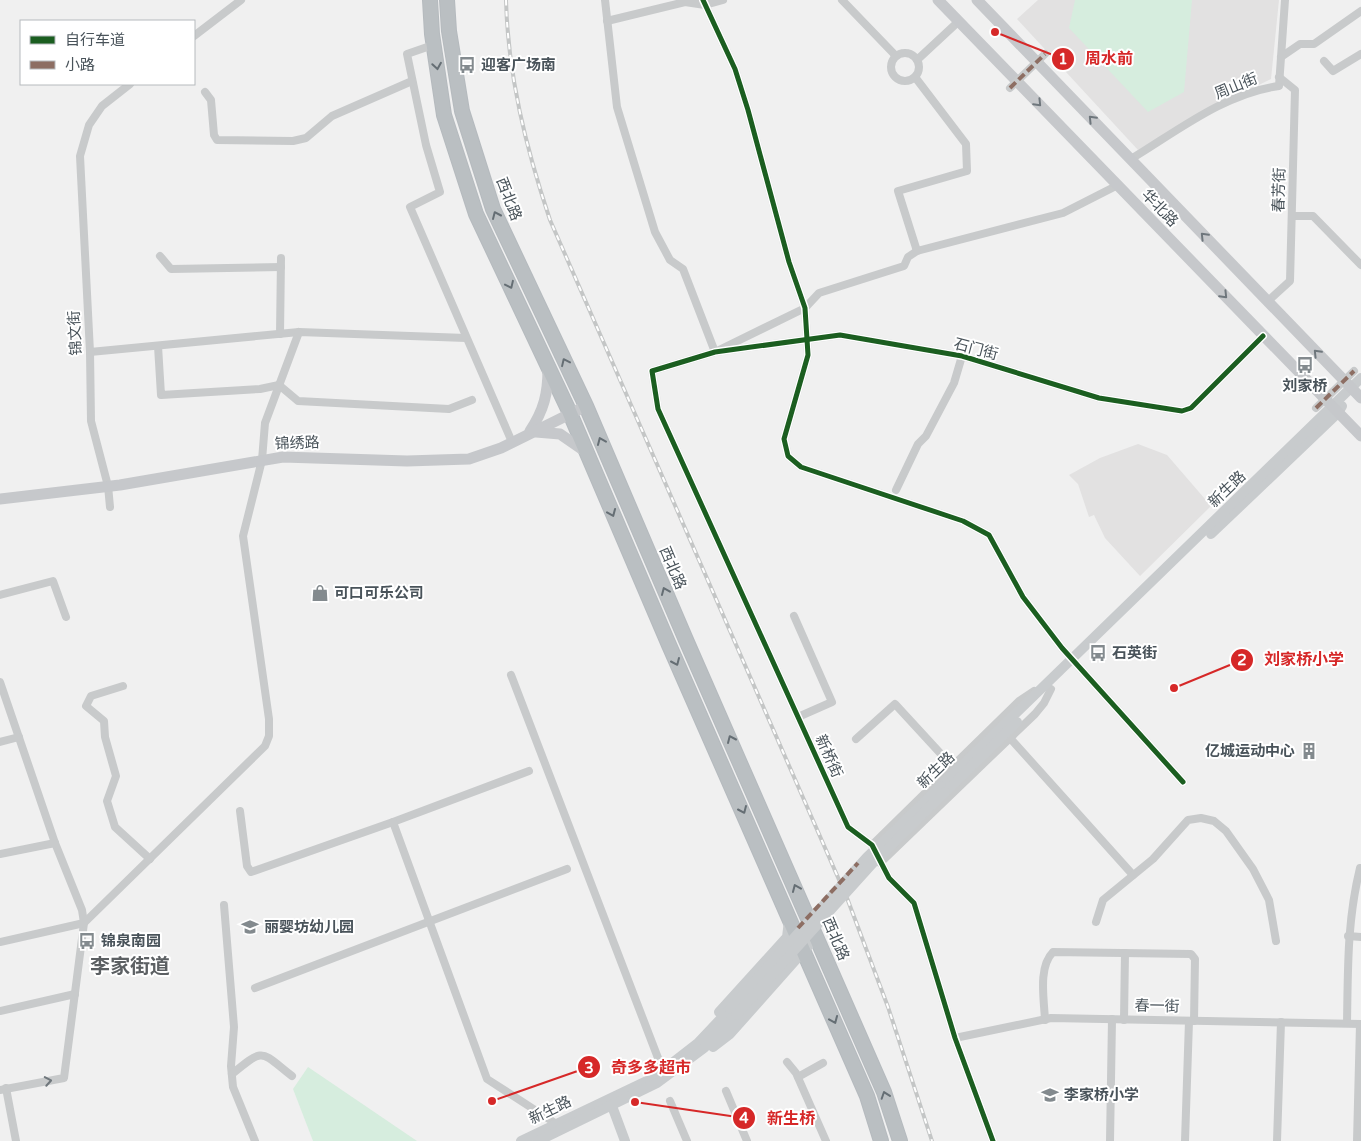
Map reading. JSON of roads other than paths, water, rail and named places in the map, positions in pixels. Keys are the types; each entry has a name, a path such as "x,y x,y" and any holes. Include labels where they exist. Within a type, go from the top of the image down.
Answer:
{"highway":[{"name":"西北路","path":"430,0 433,46 444,115 476,214 570,413 788,915 802,939 829,965 884,1092 900,1141"},
{"name":"西北路","path":"447,0 449,31 462,111 493,209 586,406 686,640 802,939 814,975 867,1096 881,1141"},
{"path":"449,31 454,0"}],"main road":[{"name":"华北路","path":"938,0 1361,436"},
{"path":"948,0 980,43"},
{"path":"973,0 987,10"},
{"name":"华北路","path":"978,0 1361,398"},
{"path":"529,432 540,417 545,402 548,390 548,366"},
{"name":"新生路","path":"538,1141 657,1083 689,1061 867,857 943,789 1336,410 1358,375"},
{"name":"锦绣路","path":"0,499 108,486 262,460 310,456 454,461 483,455 586,406"},
{"path":"529,432 547,431 560,434 586,452"},
{"path":"689,1061 706,1052 730,1034 782,973 802,939"},
{"path":"663,1071 802,939"},
{"path":"782,973 796,967 802,967 809,969 814,975"},
{"name":"新生路","path":"522,1141 555,1123 637,1086 663,1071 733,1012"},
{"path":"612,1106 625,1141"}],"street":[{"path":"195,35 240,0"},
{"path":"605,0 617,107 655,232 670,260 683,269 715,352 804,308 819,293 904,266 908,258 916,251 1063,213 1118,185"},
{"path":"607,21 685,2 723,0"},
{"path":"842,0 896,56"},
{"name":"周山街","path":"1131,159 1235,98 1264,88 1279,86 1285,0"},
{"path":"704,2 735,69 789,262 804,308 808,355 785,432 784,448 788,456 801,467 981,529 994,542 1023,598 1074,662 1183,782"},
{"path":"1281,57 1300,44 1314,44 1361,11"},
{"path":"917,60 959,21"},
{"path":"433,46 407,54 426,145 440,192 410,207 512,442"},
{"path":"905,53 917,60 919,69 915,77 902,82 894,77 891,64 896,56 905,53"},
{"path":"1010,88 1045,54"},
{"path":"1324,61 1333,71 1361,54"},
{"path":"915,77 966,144 967,171 898,191 916,251"},
{"name":"春芳街","path":"1268,302 1290,281 1295,90 1280,77"},
{"path":"205,92 210,100 214,135 217,140 293,141 306,138 332,116 412,81"},
{"name":"锦文街","path":"110,507 108,486 91,421 90,352 80,156 89,125 102,106 129,85"},
{"path":"1292,216 1313,216 1361,265"},
{"path":"160,256 171,268 281,267"},
{"path":"280,334 281,258"},
{"path":"90,352 299,332 466,338"},
{"path":"0,942 84,923 264,746 269,736 269,719 243,536 262,460 265,423 299,332"},
{"name":"石门街","path":"652,371 715,352 840,335 962,356 1099,398 1182,411 1191,408 1263,336"},
{"path":"158,346 161,395 260,389 279,385"},
{"path":"896,490 918,444 926,436 954,383 962,356"},
{"name":"新桥街","path":"652,371 658,409 848,826 872,845 889,878 914,903 955,1038 993,1141"},
{"path":"1316,408 1358,375"},
{"path":"279,385 298,401 449,409 472,400"},
{"path":"0,595 53,581 66,617"},
{"path":"794,616 832,702 798,717"},
{"path":"511,675 663,1071"},
{"path":"0,682 55,843 82,910 84,923 64,1078 3,1089 16,1141"},
{"path":"123,686 91,696 86,706 104,722 105,737 116,776 107,801 115,827 150,859"},
{"path":"880,863 1040,709 1049,686"},
{"path":"872,845 1019,701 1049,686"},
{"path":"856,739 895,704 952,766"},
{"path":"0,742 19,737"},
{"path":"1010,738 1133,876"},
{"path":"240,811 247,866 251,872 529,771"},
{"path":"1096,922 1103,900 1153,859 1188,820 1201,818 1214,821 1226,831 1261,882 1270,900 1276,941"},
{"path":"393,822 488,1079 555,1123"},
{"path":"0,854 55,843"},
{"path":"802,939 832,890 858,863"},
{"path":"1347,1023 1348,936 1351,903 1360,868"},
{"path":"254,988 567,869"},
{"path":"224,905 234,1026 233,1087 255,1141"},
{"path":"1348,936 1361,937"},
{"path":"1045,1020 1044,967 1048,957 1053,952 1191,954 1195,959 1185,1141"},
{"path":"1124,1020 1125,953"},
{"path":"0,1011 74,994"},
{"path":"1110,1141 1112,1019"},
{"name":"春一街","path":"955,1038 1045,1020 1112,1019 1361,1024"},
{"path":"1277,1141 1281,1022"},
{"path":"1357,1141 1361,1024"},
{"path":"232,1074 258,1054 264,1054 292,1076"},
{"path":"787,1062 798,1077 826,1141"},
{"path":"798,1077 823,1063"},
{"path":"726,1091 747,1141"},
{"path":"670,1101 687,1141"}],"railway":[{"path":"506,0 507,28 514,84 533,166 550,220 847,898 888,1007 932,1141"}],"place":[{"name":"周水前","path":"995,32"},
{"name":"迎客广场南","path":"467,65"},
{"name":"刘家桥","path":"1305,365"},
{"name":"可口可乐公司","path":"320,593"},
{"name":"石英街","path":"1098,653"},
{"name":"刘家桥小学","path":"1174,688"},
{"name":"亿城运动中心","path":"1309,751"},
{"name":"丽婴坊幼儿园","path":"250,927"},
{"name":"锦泉南园","path":"87,941"},
{"name":"李家桥小学","path":"1050,1095"},
{"name":"奇多多超市","path":"492,1101"},
{"name":"新生桥","path":"635,1102"}],"district":[{"name":"李家街道","path":"130,966"}]}
